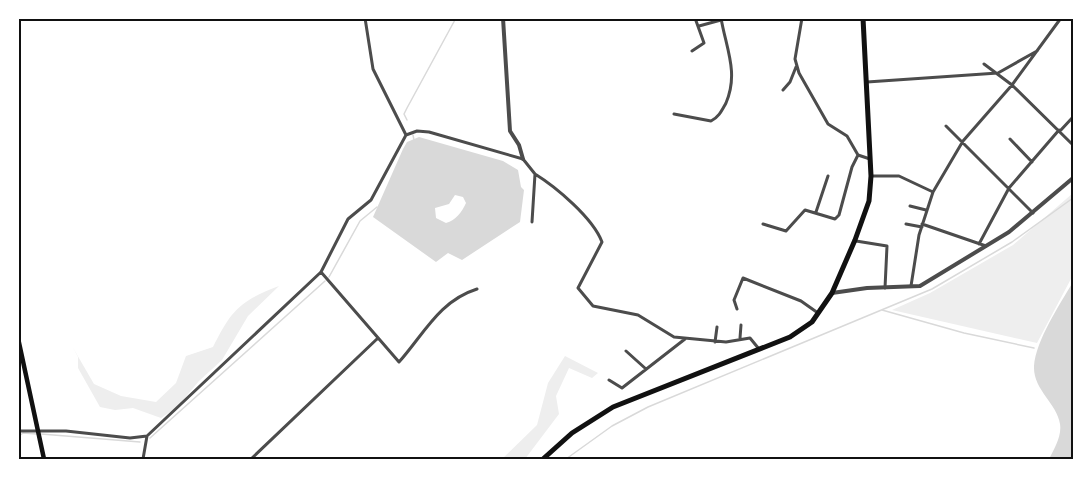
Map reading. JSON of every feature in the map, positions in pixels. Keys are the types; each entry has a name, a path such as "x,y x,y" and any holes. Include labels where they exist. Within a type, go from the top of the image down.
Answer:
{"highway":[{"path":"543,459 572,433 613,407 790,337 819,314 832,293 869,201 871,176 863,18"}],"main road":[{"path":"18,338 44,459"}],"street":[{"path":"365,18 373,69 406,135"},
{"path":"503,18 510,132 519,145 523,159 535,174 555,186 598,232 602,242 578,288 585,298 603,309 638,315 674,337 716,342 750,338 759,349"},
{"path":"692,51 704,43 695,18"},
{"path":"802,18 795,59 797,65 828,124 847,136 858,155 870,159"},
{"path":"910,288 922,225 933,192 963,141 1012,86 1061,18"},
{"path":"674,114 711,121 723,109 732,85 731,55 721,19 699,26"},
{"path":"866,82 998,73 1039,50"},
{"path":"984,64 998,73 1060,130 1073,145"},
{"path":"783,90 790,82 797,65"},
{"path":"979,244 1009,188 1073,117"},
{"path":"946,126 1033,213"},
{"path":"18,431 66,431 130,438 147,436 321,272 348,219 371,200 406,135 417,131 429,132 523,159"},
{"path":"1010,139 1032,162"},
{"path":"764,225 786,231 800,213 810,210 831,219 839,215 852,167 858,155"},
{"path":"532,222 535,174"},
{"path":"816,212 828,176"},
{"path":"871,176 899,176 933,192"},
{"path":"832,293 910,288 937,277 987,247 1033,213 1073,178"},
{"path":"910,206 926,210"},
{"path":"906,224 922,225 987,247"},
{"path":"855,240 887,246 885,288"},
{"path":"321,272 399,362 442,308 463,293 477,289"},
{"path":"737,309 734,300 743,278 801,302 819,314"},
{"path":"740,339 741,325"},
{"path":"716,342 717,327"},
{"path":"251,459 378,338"},
{"path":"609,380 622,388 685,339"},
{"path":"626,351 646,369"},
{"path":"143,459 147,436"}],"shaded area":[{"path":"419,137 503,161 518,170 521,187 524,190 520,222 462,260 448,253 436,262 373,217 407,142","holes":["455,195 463,197 466,203 456,218 446,223 436,218 435,208 449,204"]},
{"path":"1073,193 1073,275 1037,343 892,310 930,293 1013,245"},
{"path":"1073,282 1073,459 1049,459 1059,438 1060,424 1055,409 1037,382 1034,366 1044,334"},
{"path":"279,286 248,316 222,360 199,381 177,407 161,418 133,408 115,410 100,407 78,368 78,357 72,346 94,384 121,396 156,402 176,383 186,356 213,347 225,324 245,302"},
{"path":"565,356 598,373 592,378 569,368 556,396 559,414 525,459 502,459 537,425 548,383"}],"waterway":[{"path":"407,120 404,114 456,18"},
{"path":"413,135 414,140"},
{"path":"566,459 612,426 648,407 932,289 1012,242 1073,198"},
{"path":"329,277 360,221 377,207"},
{"path":"150,438 325,281"},
{"path":"882,310 964,333 1034,348"},
{"path":"18,437 23,433 37,434"},
{"path":"41,434 140,442"}]}
